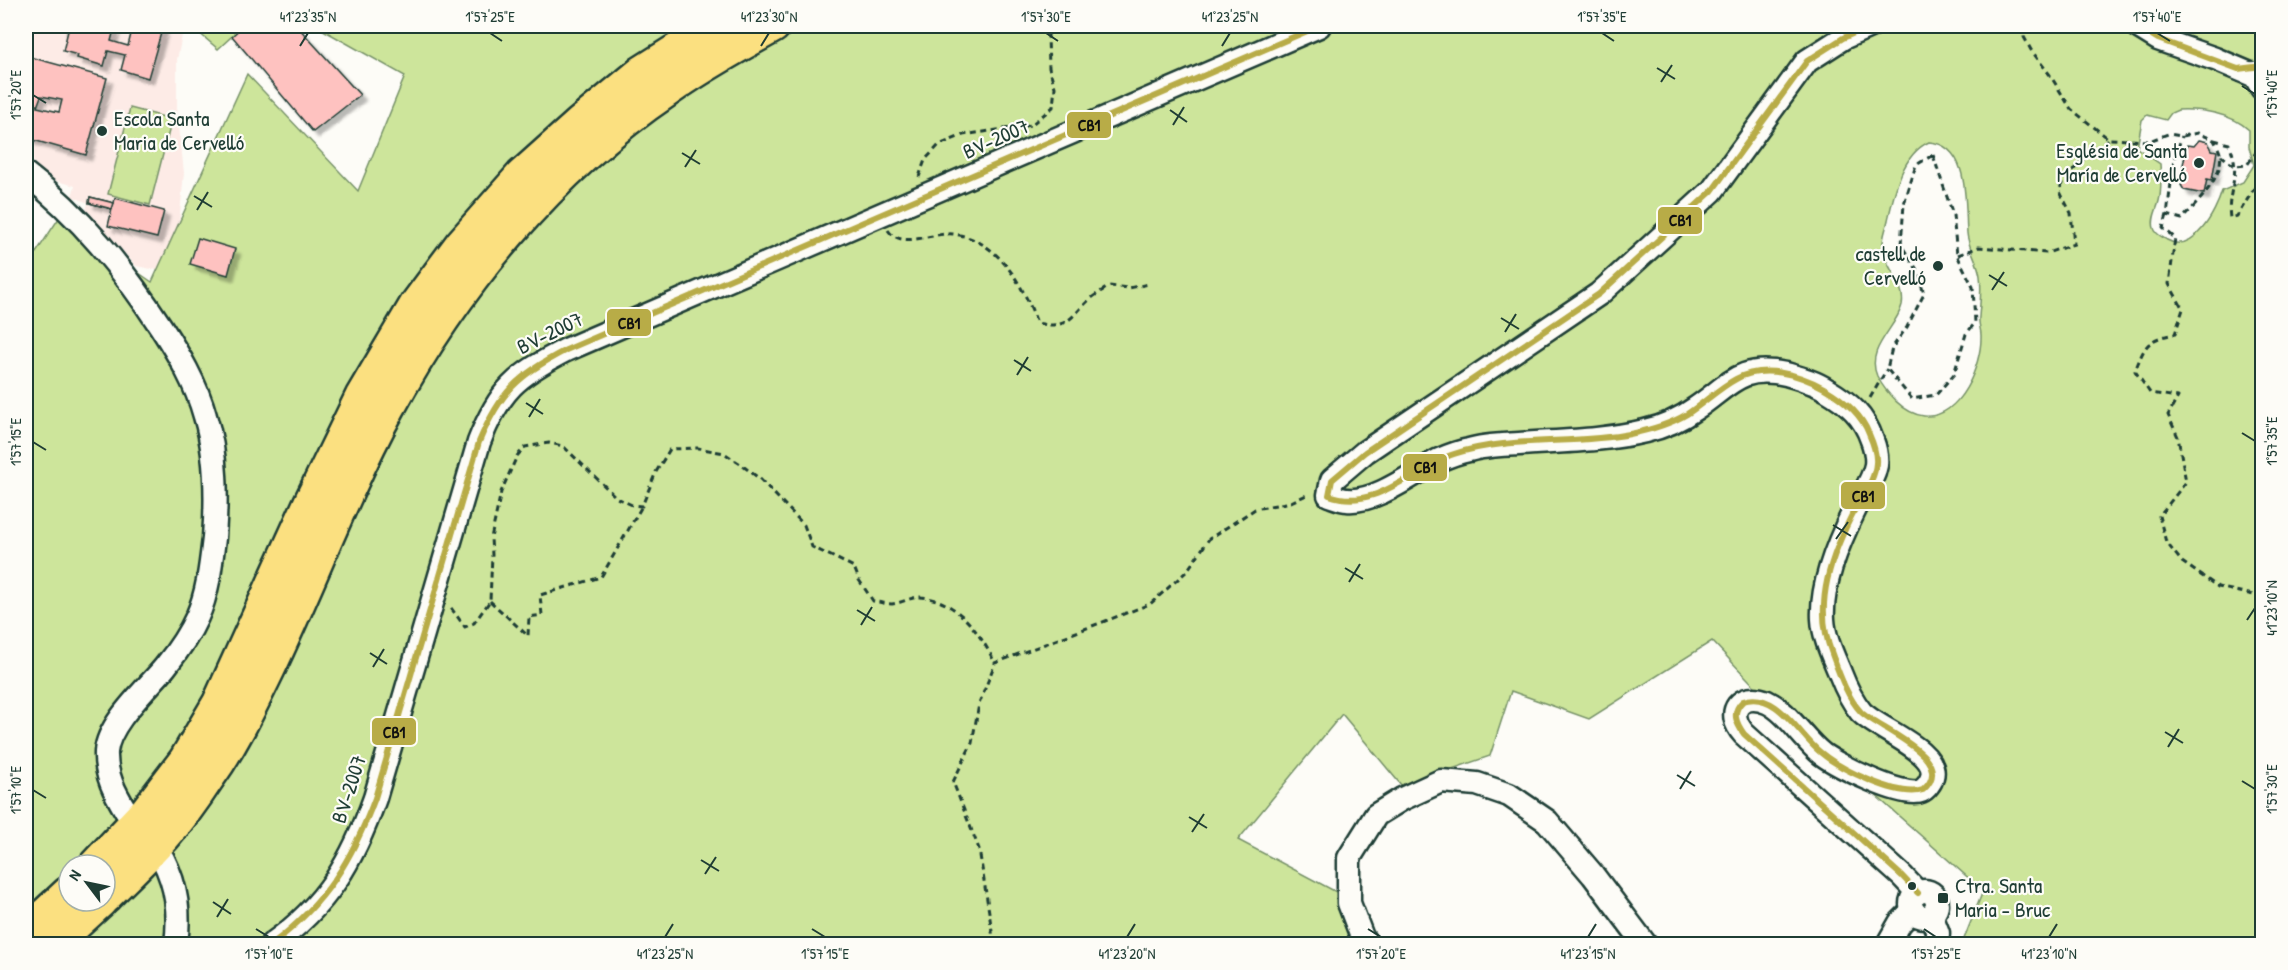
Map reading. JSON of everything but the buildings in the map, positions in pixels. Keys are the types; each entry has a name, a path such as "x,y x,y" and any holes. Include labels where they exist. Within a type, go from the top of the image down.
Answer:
{"highway":[{"path":"107,853 147,811 186,760 219,704 310,504 362,397 417,304 461,245 522,176 642,72 716,26"},
{"path":"117,884 166,834 209,776 252,701 336,516 388,409 438,323 483,263 543,195 603,139 666,90 773,26"},
{"path":"26,933 57,903"},
{"path":"53,945 87,913"}],"street":[{"name":"BV-2007","path":"272,945 291,931 322,901 342,873 362,837 479,442 493,408 513,382 529,370 566,350 1319,26"},
{"path":"1870,26 1843,38 1807,61 1712,191 1599,294 1365,452 1332,480 1329,495 1348,501 1371,497 1443,459 1472,449 1602,440 1646,431 1670,424 1697,408 1724,385 1752,372 1770,371 1806,380 1841,398 1860,415 1868,429 1875,450 1876,465 1839,546 1824,594 1822,617 1824,633 1842,681 1860,711 1922,753 1932,765 1932,778 1928,786 1912,793 1848,769 1819,751 1773,706 1761,700 1753,699 1740,703 1734,716 1744,734 1902,876 1938,933 1937,945"},
{"path":"2137,26 2158,39 2255,76 2262,88"},
{"path":"2238,69 2262,66"},
{"path":"26,174 95,237 137,290 178,354 191,379 206,416 213,449 216,471 215,519 205,595 186,638 117,724 106,750 110,781 126,811"},
{"path":"1367,945 1349,903 1350,858 1376,815 1402,799 1441,781 1477,784 1509,795 1547,822 1593,875 1645,945"},
{"path":"163,859 171,874 178,901 176,945"},
{"path":"1888,945 1900,923 1921,906"}],"path":[{"path":"917,200 925,160 939,145 963,135 1031,125 1053,107 1055,87 1049,68 1048,35 1051,26"},
{"path":"2023,26 2024,37 2031,50 2071,109 2109,139 2149,141 2168,134 2182,136 2198,133 2229,144 2235,158 2230,218 2237,216 2262,176"},
{"path":"2182,136 2174,159 2167,215 2163,228 2175,238 2169,284 2178,296 2183,309 2175,334 2159,337 2148,343 2144,347 2135,371 2150,393 2178,397 2168,415 2178,437 2186,482 2159,516 2166,542 2182,562 2218,587 2262,597"},
{"path":"1957,255 1979,247 2047,253 2074,244 2071,213 2059,190 2070,171 2087,154 2109,139"},
{"path":"2214,140 2221,155 2235,166 2247,165 2262,144"},
{"path":"1860,415 1887,369 1892,348 1907,327 1924,294 1916,267 1901,245 1902,225 1904,204 1916,165 1933,155 1953,215 1957,255 1973,286 1975,323 1966,334 1954,374 1936,395 1912,399 1887,369"},
{"path":"2167,215 2182,219 2207,192 2217,171 2221,155"},
{"path":"879,216 892,236 901,241 924,236 953,234 981,244 996,254 1011,270 1031,306 1037,323 1053,327 1075,316 1089,300 1109,286 1129,288 1149,284"},
{"path":"450,605 465,627 474,623 490,602 491,538 501,492 518,456 525,447 549,442 563,446 617,498 632,505 642,506"},
{"path":"490,602 528,636 529,617 542,615 540,594 601,577 642,506 656,472 670,449 698,448 724,453 760,479 804,525 812,547 854,567 859,580 873,601 893,604 918,597 935,600 954,609 985,642 995,663 979,704 972,742 953,782 979,849 994,945"},
{"path":"995,663 1150,604 1187,571 1209,539 1255,508 1291,502 1330,485"}],"shaded area":[{"name":"Escola Santa Maria de Cervelló","path":"26,26 184,26 177,60 177,107 184,173 177,245 162,271 136,266 86,210 88,203 72,196 75,186 49,179 26,155"}],"green space":[{"path":"191,26 243,26 218,49"},
{"path":"316,26 2262,26 2262,944 1962,944 1983,891 1763,695 1712,641 1589,719 1511,691 1490,756 1402,786 1342,714 1238,840 1342,895 1343,919 1359,944 26,944 26,268 59,218 152,282 247,74 358,191 405,76","holes":["2178,110 2196,110 2225,116 2249,130 2249,147 2254,165 2243,182 2222,191 2215,210 2202,229 2186,242 2177,243 2163,238 2155,230 2154,218 2161,192 2160,164 2137,148 2142,120 2147,115 2166,120 2171,113","1929,142 1942,146 1952,153 1963,177 1968,239 1979,270 1981,286 1979,319 1981,335 1978,361 1973,375 1958,400 1937,415 1924,416 1909,411 1896,402 1881,383 1874,366 1878,348 1902,305 1899,284 1883,251 1883,239 1893,198 1901,175 1912,155"]},
{"path":"130,108 172,119 150,205 108,194"}],"transit line":[{"name":"CB1","path":"272,944 308,913 335,879 357,841 375,798 479,442 503,398 523,377 566,350 1319,26"},
{"name":"CB1","path":"1870,26 1843,38 1807,61 1712,191 1599,294 1365,452 1332,480 1329,495 1346,499 1363,498 1379,493 1439,460 1475,448 1608,437 1652,429 1687,414 1736,379 1758,372 1792,375 1814,383 1838,397 1851,407 1866,426 1874,448 1876,463 1871,481 1855,509 1832,561 1824,598 1826,635 1841,677 1856,706 1870,719 1912,745 1924,756 1931,767 1931,778 1923,790 1912,791 1885,786 1855,774 1820,752 1786,716 1766,702 1755,699 1743,701 1737,709 1736,718 1744,734 1918,893"},
{"name":"CB1","path":"2137,26 2158,39 2238,69 2262,66"}],"place":[{"name":"Escola Santa Maria de Cervelló","path":"102,131"},
{"name":"Església de Santa María de Cervelló","path":"2199,163"},
{"name":"castell de Cervelló","path":"1938,266"},
{"name":"Ctra. Santa Maria - Bruc","path":"1943,898"}]}
